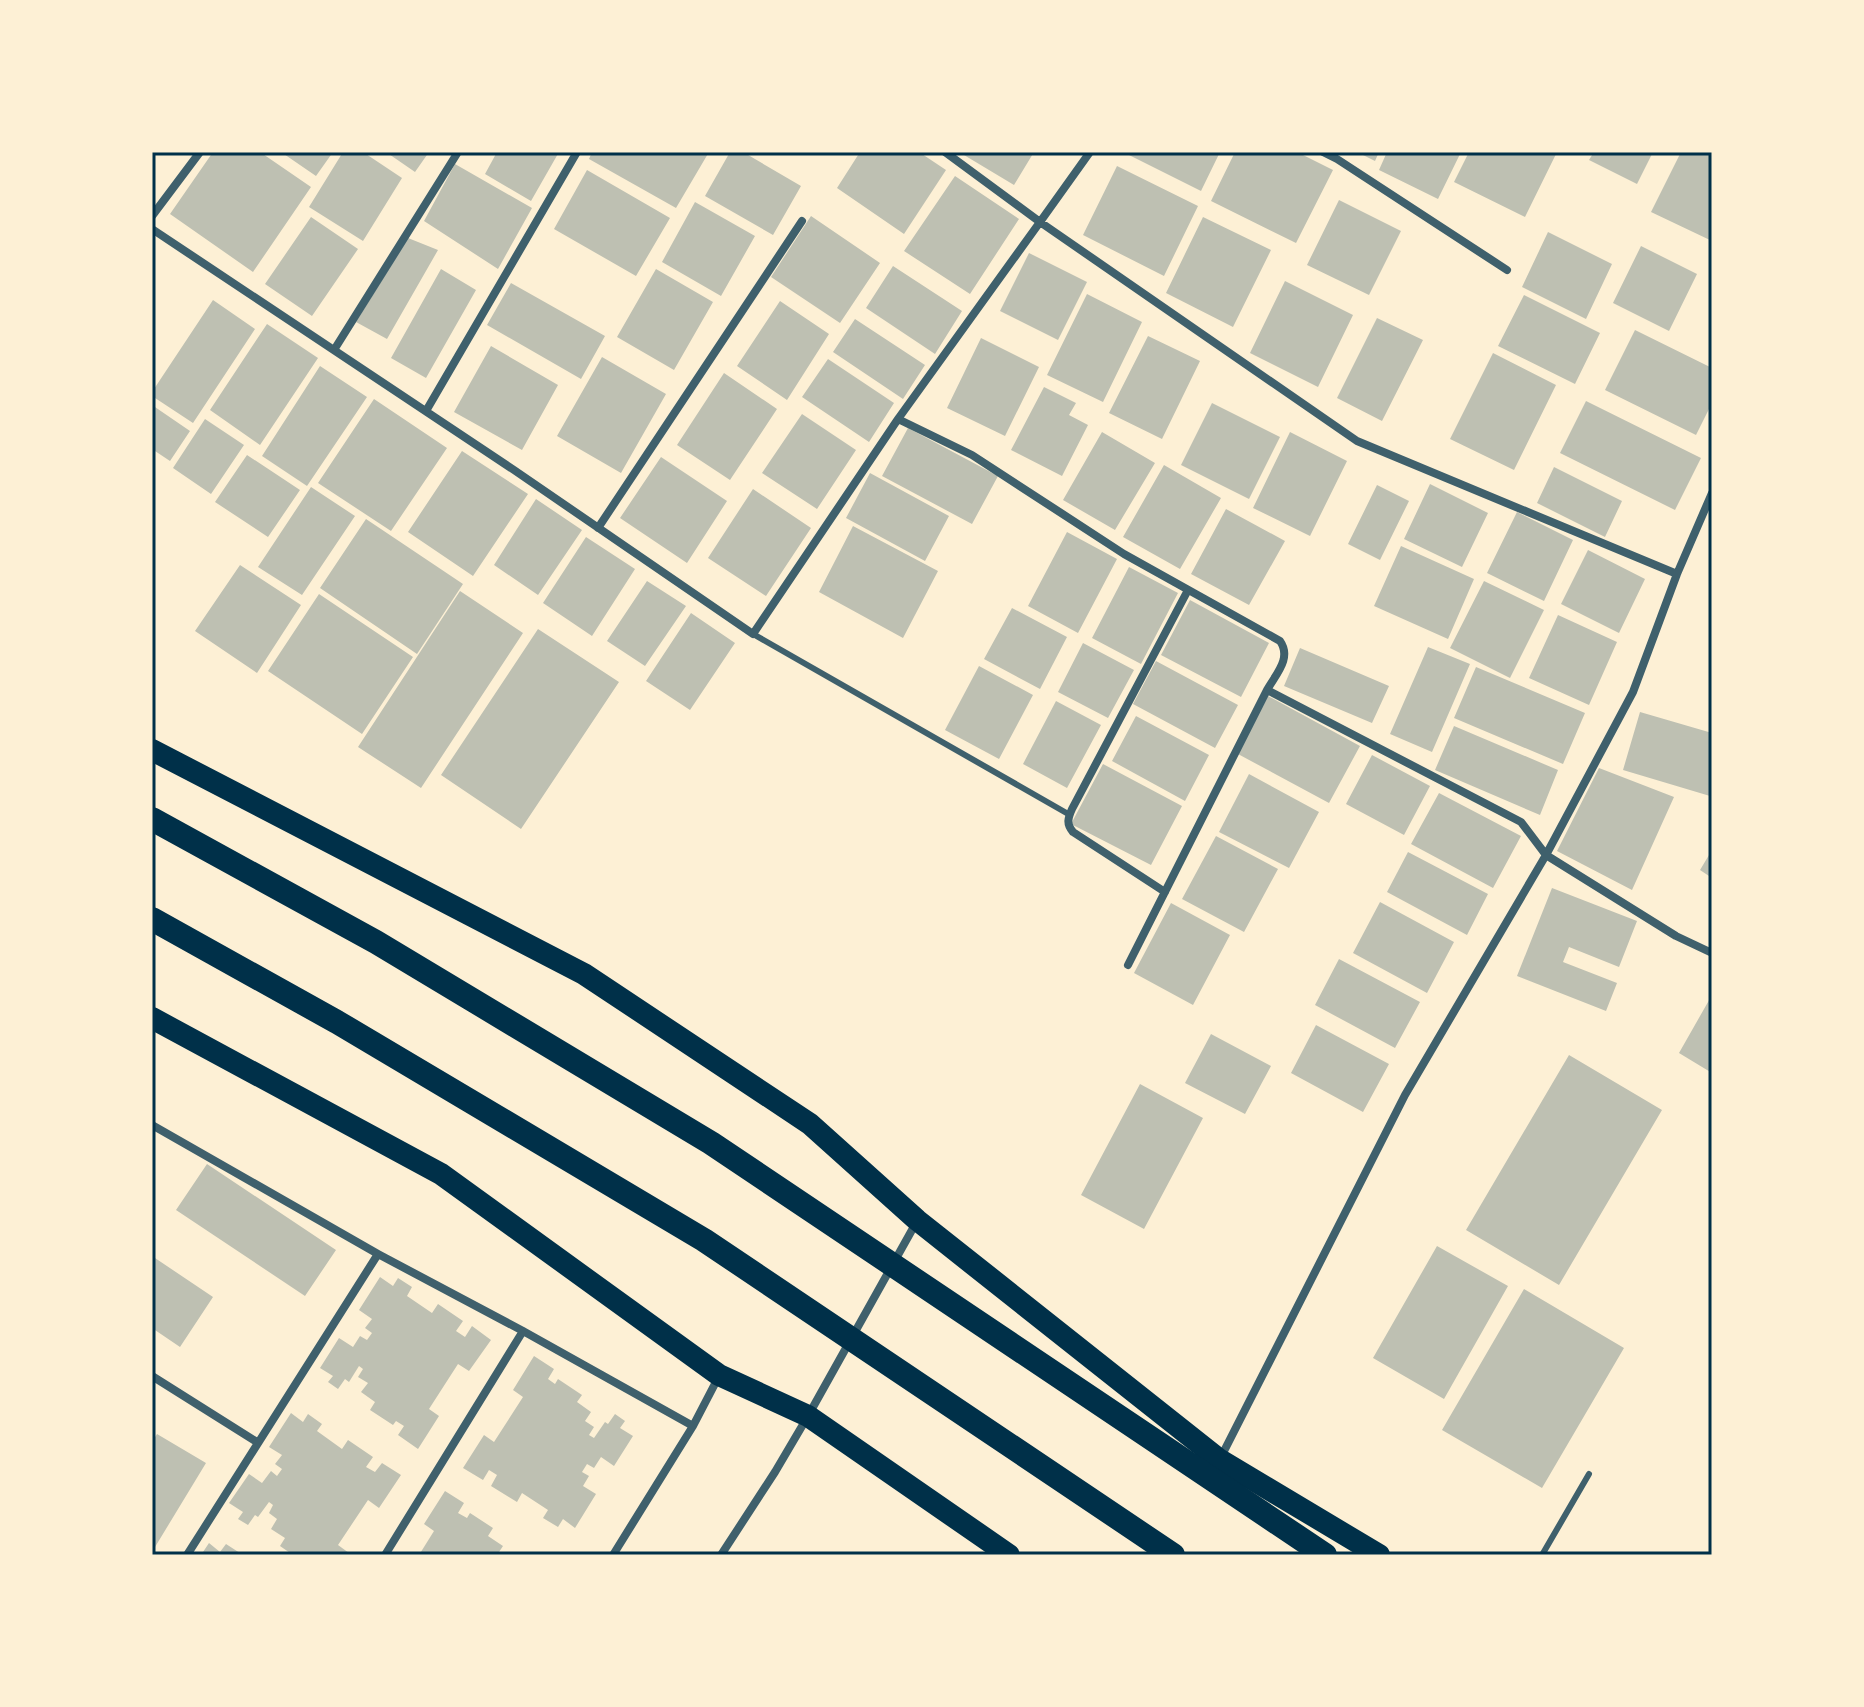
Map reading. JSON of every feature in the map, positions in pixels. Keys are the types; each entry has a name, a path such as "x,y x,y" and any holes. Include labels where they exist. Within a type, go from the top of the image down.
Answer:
{"highway":[{"path":"152,750 584,974 810,1124 917,1220 1220,1460 1379,1555"},
{"path":"152,819 389,950 711,1143 1325,1555"},
{"path":"152,919 337,1022 704,1240 1173,1555"},
{"path":"152,1018 441,1174 719,1375 808,1416 1009,1555"}],"street":[{"path":"152,216 200,152"},
{"path":"334,350 458,152"},
{"path":"426,411 577,152"},
{"path":"945,152 1040,222 1357,441 1677,574"},
{"path":"152,229 753,634 898,419 1090,152"},
{"path":"1323,152 1507,270"},
{"path":"598,528 802,221"},
{"path":"898,419 972,455 1124,554 1280,641 1285,649 1284,660 1128,965"},
{"path":"1220,1460 1405,1095 1546,855 1633,692 1677,574 1712,493"},
{"path":"1165,892 1069,827 1070,815 1188,590"},
{"path":"1267,690 1521,822 1546,855 1676,936 1712,953"},
{"path":"152,1125 378,1254 693,1426"},
{"path":"721,1555 808,1416 917,1220"},
{"path":"187,1555 378,1254"},
{"path":"385,1555 523,1331"},
{"path":"613,1555 693,1426 719,1375"},
{"path":"152,1376 257,1442"}],"lane":[{"path":"753,634 1070,815"},
{"path":"1542,1555 1589,1474"}],"building":[{"path":"213,152 260,152 311,187 253,272 170,214"},
{"path":"281,152 333,152 316,176"},
{"path":"343,152 363,152 402,178 363,241 309,207"},
{"path":"386,152 429,152 415,172"},
{"path":"497,152 559,152 531,201 485,174"},
{"path":"592,152 709,152 676,208 589,159"},
{"path":"730,152 743,152 801,186 773,235 705,196"},
{"path":"860,152 919,152 946,170 904,234 837,188"},
{"path":"959,152 1034,152 1014,185"},
{"path":"1123,152 1220,152 1201,191"},
{"path":"1235,152 1297,152 1333,170 1296,243 1211,201"},
{"path":"1357,152 1379,152 1375,161"},
{"path":"1387,152 1461,152 1438,199 1379,170"},
{"path":"1469,152 1557,152 1525,217 1454,182"},
{"path":"1594,152 1653,152 1637,184 1589,160"},
{"path":"1681,152 1712,152 1712,241 1651,212"},
{"path":"455,164 532,208 498,269 424,221"},
{"path":"1117,166 1198,206 1164,276 1083,235"},
{"path":"587,170 670,218 636,276 554,229"},
{"path":"955,176 1019,219 970,294 904,251"},
{"path":"1339,200 1401,231 1369,295 1307,265"},
{"path":"695,202 755,236 721,296 662,262"},
{"path":"811,216 880,263 840,323 771,277"},
{"path":"311,217 358,249 312,316 265,284"},
{"path":"1203,217 1271,250 1233,327 1166,293"},
{"path":"1548,232 1612,264 1586,319 1522,287"},
{"path":"408,238 438,250 387,339 356,322"},
{"path":"1641,246 1697,274 1669,331 1613,303"},
{"path":"1029,253 1087,282 1058,340 1000,311"},
{"path":"893,266 962,311 935,354 866,308"},
{"path":"441,269 476,290 426,378 391,358"},
{"path":"656,269 713,302 674,370 617,337"},
{"path":"1285,281 1353,315 1318,387 1250,353"},
{"path":"511,283 605,336 581,379 487,325"},
{"path":"1087,294 1142,322 1103,402 1047,375"},
{"path":"1524,295 1600,333 1575,384 1498,346"},
{"path":"213,300 255,329 193,423 152,396 152,392"},
{"path":"780,301 829,334 787,400 737,366"},
{"path":"1377,318 1423,340 1382,421 1337,398"},
{"path":"855,319 925,365 903,399 833,352"},
{"path":"267,324 318,358 260,445 210,410"},
{"path":"1635,330 1712,368 1712,403 1696,435 1605,390"},
{"path":"1148,336 1200,361 1162,439 1109,413"},
{"path":"981,338 1039,367 1005,436 947,408"},
{"path":"491,346 558,385 522,450 454,412"},
{"path":"1493,353 1556,385 1514,470 1450,439"},
{"path":"602,357 666,394 621,473 557,436"},
{"path":"828,359 894,403 869,442 802,397"},
{"path":"320,366 367,397 307,486 262,456"},
{"path":"724,373 777,409 730,480 677,445"},
{"path":"1044,387 1076,403 1069,415 1088,425 1062,476 1011,450"},
{"path":"374,399 447,448 391,531 318,483"},
{"path":"1586,401 1701,458 1675,510 1560,453"},
{"path":"1212,403 1280,437 1249,499 1181,465"},
{"path":"152,405 190,431 170,461 152,449"},
{"path":"802,414 856,450 817,509 762,473"},
{"path":"205,419 244,445 211,494 173,468"},
{"path":"908,428 998,476 972,524 882,476"},
{"path":"1102,432 1155,463 1115,530 1063,500"},
{"path":"1290,432 1347,461 1310,536 1253,508"},
{"path":"462,451 528,494 473,576 408,532"},
{"path":"247,455 300,490 268,537 215,502"},
{"path":"661,457 727,501 687,563 620,518"},
{"path":"1164,465 1221,498 1180,569 1123,537"},
{"path":"1554,467 1622,501 1605,537 1537,503"},
{"path":"870,473 949,516 925,561 846,518"},
{"path":"1430,484 1488,513 1462,567 1404,539"},
{"path":"1377,485 1409,501 1380,560 1348,544"},
{"path":"311,487 355,516 302,595 258,567"},
{"path":"753,489 811,528 766,596 708,558"},
{"path":"536,499 582,530 538,595 494,565"},
{"path":"1226,509 1285,541 1249,605 1191,574"},
{"path":"1517,512 1573,540 1544,601 1487,573"},
{"path":"366,519 463,584 417,654 320,588"},
{"path":"853,526 938,571 903,638 819,592"},
{"path":"1067,532 1117,559 1078,633 1028,606"},
{"path":"586,537 635,569 592,636 543,603"},
{"path":"1401,546 1474,579 1448,639 1374,606"},
{"path":"1588,550 1645,579 1619,633 1561,604"},
{"path":"240,565 301,605 257,673 195,631"},
{"path":"1129,567 1178,593 1141,664 1092,638"},
{"path":"647,581 686,606 645,666 607,641"},
{"path":"1484,581 1544,610 1510,678 1450,648"},
{"path":"460,591 523,633 421,788 358,747"},
{"path":"319,594 413,657 362,734 268,671"},
{"path":"1190,600 1269,643 1241,697 1161,655"},
{"path":"1012,608 1067,637 1040,689 984,659"},
{"path":"691,613 735,643 690,710 646,681"},
{"path":"1558,615 1617,642 1589,705 1529,678"},
{"path":"538,629 619,682 521,829 441,775"},
{"path":"1083,643 1134,670 1108,718 1058,692"},
{"path":"1428,647 1470,664 1432,752 1390,734"},
{"path":"1300,648 1389,686 1372,723 1284,686"},
{"path":"1156,661 1238,705 1215,748 1133,704"},
{"path":"979,666 1033,695 999,759 945,730"},
{"path":"1476,667 1585,713 1563,764 1454,718"},
{"path":"1268,696 1360,746 1329,803 1238,754"},
{"path":"1056,701 1101,725 1067,788 1023,764"},
{"path":"1640,712 1712,733 1710,796 1623,770"},
{"path":"1136,716 1209,755 1185,801 1112,761"},
{"path":"1454,726 1558,770 1540,815 1435,770"},
{"path":"1372,755 1430,786 1404,835 1346,804"},
{"path":"1103,764 1182,806 1151,865 1071,824"},
{"path":"1599,768 1674,797 1632,890 1557,851"},
{"path":"1249,774 1319,812 1289,868 1219,832"},
{"path":"1439,793 1521,836 1493,888 1411,844"},
{"path":"1216,836 1278,869 1244,932 1182,899"},
{"path":"1712,850 1712,878 1700,870"},
{"path":"1408,852 1488,894 1467,935 1387,892"},
{"path":"1552,888 1637,921 1619,967 1569,947 1563,962 1617,983 1606,1011 1517,976"},
{"path":"1380,902 1454,942 1427,993 1353,953"},
{"path":"1171,903 1230,935 1193,1005 1134,973"},
{"path":"1339,959 1420,1002 1395,1048 1315,1005"},
{"path":"1712,995 1712,1073 1679,1053"},
{"path":"1316,1025 1389,1064 1363,1112 1291,1073"},
{"path":"1211,1034 1271,1066 1245,1114 1185,1083"},
{"path":"1569,1055 1662,1110 1559,1285 1466,1230"},
{"path":"1140,1084 1203,1118 1144,1229 1081,1195"},
{"path":"207,1164 336,1250 305,1296 176,1210"},
{"path":"1437,1246 1508,1286 1444,1399 1373,1358"},
{"path":"152,1256 213,1297 180,1347 152,1328"},
{"path":"380,1277 393,1286 398,1278 412,1287 407,1296 432,1313 438,1304 463,1321 456,1331 465,1337 472,1326 491,1340 469,1371 458,1364 429,1409 439,1416 418,1449 398,1435 404,1426 396,1421 393,1425 370,1410 375,1402 361,1392 368,1383 358,1377 363,1369 359,1366 349,1382 345,1379 338,1389 328,1382 333,1376 320,1368 339,1338 353,1347 360,1336 367,1340 372,1333 365,1328 372,1319 359,1310"},
{"path":"1524,1289 1624,1348 1542,1488 1442,1430"},
{"path":"534,1356 554,1369 548,1379 555,1384 558,1379 582,1395 577,1402 591,1412 585,1421 594,1427 589,1435 594,1438 615,1414 625,1421 620,1428 633,1436 614,1466 601,1457 594,1468 587,1464 582,1472 589,1476 583,1486 596,1494 575,1528 563,1519 558,1527 543,1518 548,1510 522,1493 517,1502 491,1486 497,1475 489,1470 483,1480 463,1468 484,1435 494,1442 523,1397 513,1390"},
{"path":"291,1413 303,1422 308,1414 322,1424 317,1431 342,1449 348,1440 373,1457 366,1467 375,1472 382,1463 401,1475 379,1508 368,1500 338,1545 348,1555 293,1555 280,1546 285,1538 271,1529 277,1519 269,1513 273,1505 269,1502 248,1525 238,1519 243,1512 229,1503 249,1474 262,1483 271,1471 277,1476 282,1469 275,1464 282,1455 269,1447"},
{"path":"157,1434 206,1463 152,1552 152,1442"},
{"path":"445,1491 464,1503 458,1513 467,1518 470,1513 493,1528 488,1536 503,1546 497,1555 419,1555 434,1531 424,1524"},
{"path":"209,1543 220,1552 226,1544 243,1555 201,1555"}]}
